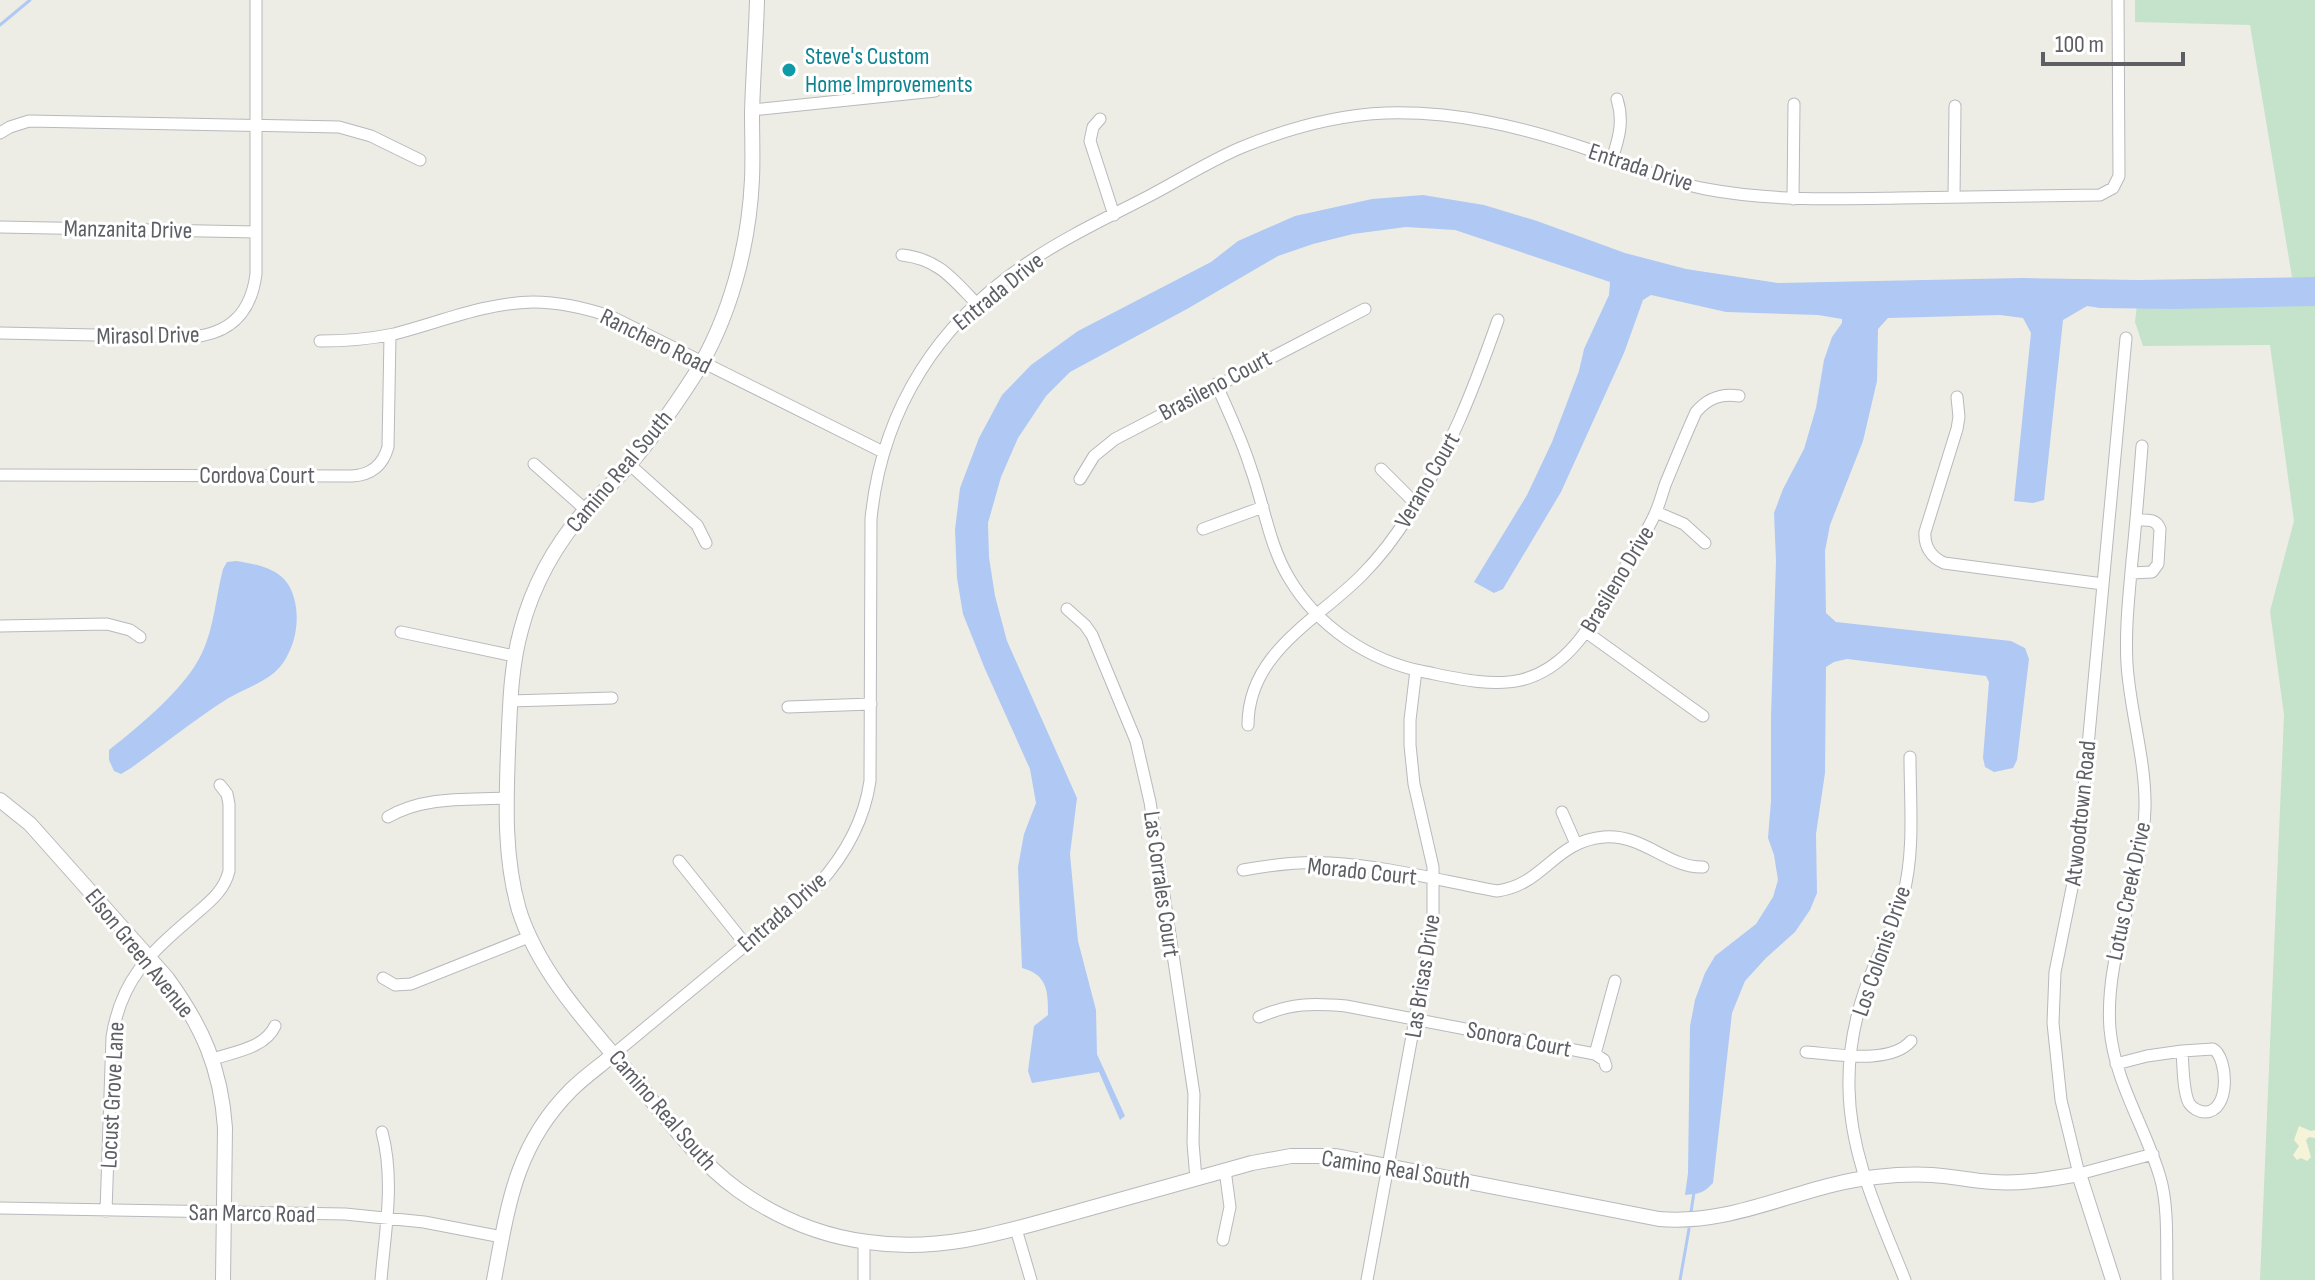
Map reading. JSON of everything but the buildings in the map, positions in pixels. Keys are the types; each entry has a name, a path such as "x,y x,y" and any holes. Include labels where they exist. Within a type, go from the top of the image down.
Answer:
{"street":[{"name":"Mirasol Drive","path":"0,333 191,337 213,334 240,316 251,298 256,274 256,0"},
{"name":"Camino Real South","path":"757,0 752,180 744,240 726,309 702,362 649,440 565,536 535,587 514,656 506,831 513,884 529,937 552,975 686,1142 730,1184 766,1208 821,1232 864,1242 910,1245 980,1239 1225,1170 1291,1156 1336,1156 1668,1220 1732,1215 1836,1183 1865,1178 1933,1175 2020,1182 2079,1174 2153,1154"},
{"name":"Entrada Drive","path":"494,1280 512,1191 523,1159 556,1106 572,1089 818,885 843,855 854,834 870,781 873,494 883,452 902,404 931,353 976,303 1031,260 1061,242 1238,149 1317,123 1367,115 1424,113 1481,119 1554,138 1646,172 1735,194 1793,199 2100,195 2107,193 2117,183 2119,176 2118,0"},
{"path":"752,110 935,91"},
{"path":"1612,159 1620,133 1617,99"},
{"path":"1793,199 1794,104"},
{"path":"1954,197 1955,106"},
{"path":"1100,119 1093,127 1090,141 1114,215"},
{"path":"0,133 29,121 349,129 420,160"},
{"name":"Manzanita Drive","path":"0,227 256,232"},
{"path":"902,255 938,266 976,303"},
{"name":"Ranchero Road","path":"320,341 390,335 468,311 531,302 573,305 612,317 883,452"},
{"name":"Brasileno Court","path":"1080,479 1094,456 1115,439 1365,309"},
{"name":"Verano Court","path":"1248,725 1250,698 1257,680 1280,648 1372,565 1416,504 1464,414 1498,320"},
{"name":"Cordova Court","path":"0,475 352,476 368,473 381,463 388,447 390,335"},
{"name":"Atwoodtown Road","path":"2113,1280 2067,1131 2059,1087 2053,997 2079,842 2126,338"},
{"name":"Brasileno Drive","path":"1216,384 1239,435 1274,546 1298,592 1317,614 1362,648 1388,661 1416,670 1494,682 1522,680 1548,669 1564,657 1586,632 1656,512 1696,412 1717,397 1739,396"},
{"path":"1957,397 1957,429 1925,532 1926,546 1931,554 1944,563 2103,584"},
{"name":"Lotus Creek Drive","path":"2142,446 2126,634 2145,807 2137,861 2111,977 2110,1026 2116,1064 2129,1103 2153,1154 2164,1193 2167,1280"},
{"path":"534,464 586,510"},
{"path":"629,464 697,525 706,543"},
{"path":"1381,469 1416,504"},
{"path":"1203,529 1263,507"},
{"path":"1656,512 1684,524 1705,543"},
{"path":"2131,573 2152,572 2158,564 2158,524 2136,520"},
{"name":"Las Corrales Court","path":"1067,609 1092,635 1140,754 1194,1094 1196,1179"},
{"path":"0,626 107,624 130,630 140,637"},
{"path":"401,632 514,656"},
{"path":"1586,632 1703,716"},
{"name":"Las Brisas Drive","path":"1367,1280 1433,922 1434,879 1411,764 1410,720 1416,670"},
{"path":"510,701 612,698"},
{"path":"788,707 871,704"},
{"name":"Los Colonis Drive","path":"1905,1280 1865,1178 1854,1141 1850,1113 1850,1054 1861,1002 1897,915 1907,878 1910,757"},
{"name":"Locust Grove Lane","path":"106,1211 115,1020 136,971 218,895 227,879 229,804 227,794 220,785"},
{"path":"388,817 428,801 507,798"},
{"name":"Elson Green Avenue","path":"0,800 30,824 148,957 196,1021 213,1059 224,1105 223,1280"},
{"path":"1562,812 1576,844 1604,837 1621,839 1646,845 1683,865 1703,867"},
{"name":"Morado Court","path":"1243,870 1285,864 1329,863 1377,868 1497,891 1511,889 1533,878 1551,860 1576,844"},
{"path":"679,861 746,945"},
{"path":"383,978 395,985 411,984 529,937"},
{"name":"Sonora Court","path":"1259,1017 1291,1005 1314,1003 1346,1006 1595,1054 1615,981"},
{"path":"213,1059 261,1043 275,1026"},
{"path":"1806,1052 1893,1054 1911,1041"},
{"path":"2116,1064 2147,1056 2182,1051 2213,1049 2220,1054 2224,1093 2214,1110 2202,1112 2189,1104 2182,1051"},
{"path":"1595,1054 1604,1060 1606,1066"},
{"path":"381,1280 389,1183 382,1132"},
{"path":"1223,1240 1230,1207 1225,1170"},
{"name":"San Marco Road","path":"0,1208 345,1214 424,1222 502,1237"},
{"path":"1016,1229 1031,1280"},
{"path":"864,1242 864,1280"}],"green space":[{"path":"2135,0 2315,0 2315,1280 2260,1280 2284,715 2270,611 2294,521 2270,345 2143,346 2135,322 2138,296 2299,277 2292,277 2250,25 2135,22"}],"sand":[{"path":"2299,1126 2315,1130 2315,1138 2306,1140 2311,1157 2307,1161 2297,1160 2293,1155 2299,1146 2294,1140"}],"water":[{"path":"1423,195 1484,205 1625,253 1686,269 1778,283 2315,277 2315,306 2174,309 2087,306 2063,320 2044,500 2033,503 2014,501 2031,333 2023,318 2000,315 1888,318 1878,329 1877,381 1863,441 1830,525 1825,551 1826,613 1836,622 2011,641 2025,648 2029,659 2017,760 2013,768 1994,772 1985,767 1983,758 1989,682 1986,676 1847,659 1826,667 1825,773 1816,834 1817,893 1795,932 1745,981 1732,1013 1713,1183 1697,1193 1685,1195 1690,1026 1695,1000 1715,956 1756,924 1773,897 1778,880 1768,838 1776,561 1774,513 1804,449 1816,408 1824,360 1842,319 1818,315 1726,312 1651,295 1643,300 1624,353 1561,492 1503,589 1494,593 1474,582 1527,495 1552,442 1579,371 1584,349 1609,295 1610,282 1455,230 1406,227 1353,234 1278,256 1070,372 1046,396 1018,438 1001,477 988,523 995,596 1007,641 1077,798 1070,854 1078,941 1096,1010 1097,1054 1125,1116 1120,1120 1099,1072 1032,1083 1028,1071 1034,1026 1048,1015 1047,992 1042,980 1022,968 1018,867 1024,834 1036,803 1030,769 963,614 957,578 955,530 960,488 979,438 1002,395 1031,365 1078,331 1211,262 1238,241 1295,216 1372,199"},
{"path":"236,561 272,570 291,589 297,623 287,656 278,669 265,679 215,707 131,768 121,774 114,771 109,750 161,706 195,666 209,633 223,569 227,562"}],"waterway":[{"path":"0,25 30,0"},
{"path":"1691,1212 1694,1192"},
{"path":"1680,1280 1689,1229"}],"place":[{"name":"Steve's Custom Home Improvements","path":"789,70"}]}
